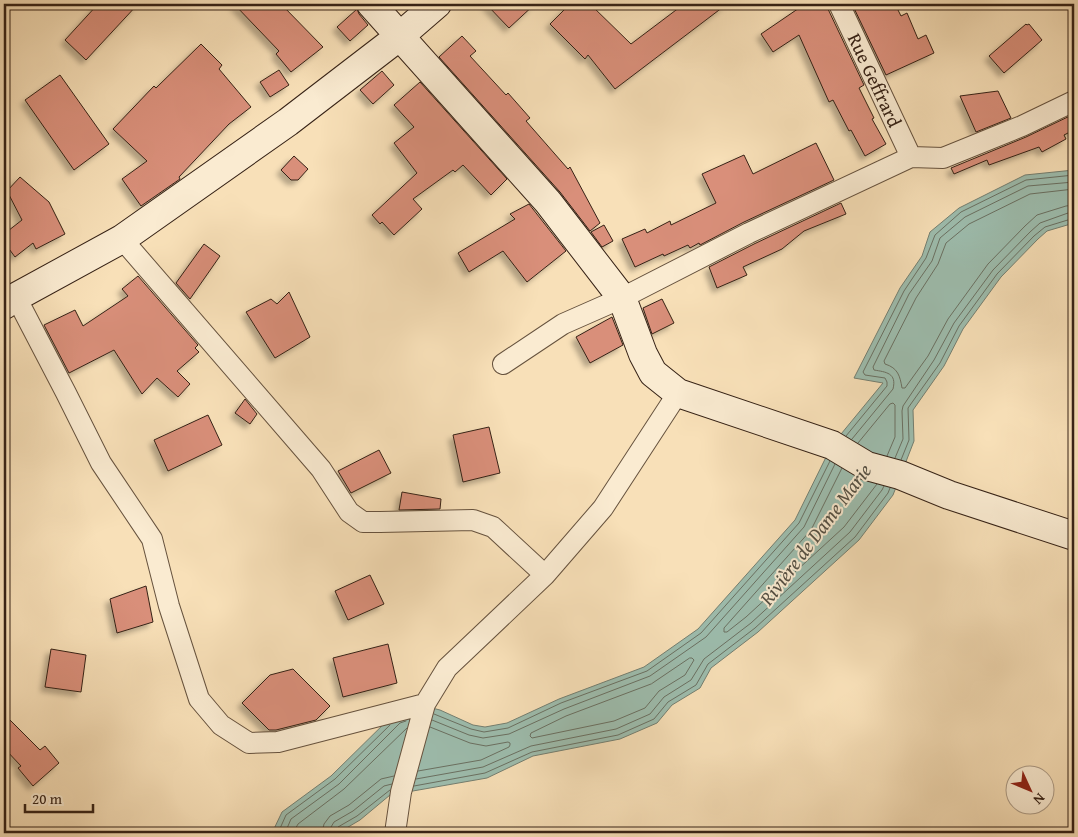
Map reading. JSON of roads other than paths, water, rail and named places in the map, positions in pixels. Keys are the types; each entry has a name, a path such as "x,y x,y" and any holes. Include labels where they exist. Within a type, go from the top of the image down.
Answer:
{"street":[{"path":"371,4 548,202 622,298 643,354 653,373 678,393 832,445 867,466 900,475 949,495 1074,536"},
{"path":"425,704 278,742 249,742 221,725 199,699 169,606 152,539 101,463 66,393 10,301 122,239 288,122 400,36 437,4"},
{"name":"Rue Geffrard","path":"839,4 911,157"},
{"path":"503,364 563,324 622,298 749,233 911,157 943,158 1022,126 1074,101"},
{"path":"122,239 321,469 348,512 363,522 473,520 492,528 545,574"},
{"path":"395,833 401,792 425,704 447,668 545,574 603,508 678,393"}],"water":[{"name":"Rivière de Dame Marie","path":"1074,170 1074,223 1047,231 1038,239 1001,277 963,329 944,366 913,410 914,441 893,495 859,540 758,632 711,668 700,688 672,705 657,723 620,739 533,756 487,778 390,795 360,820 338,833 272,833 282,812 331,776 395,713 416,704 440,710 473,725 485,727 507,723 559,699 644,667 698,629 795,520 832,445 883,383 854,378 900,288 922,256 930,232 959,208 1025,175"}]}
